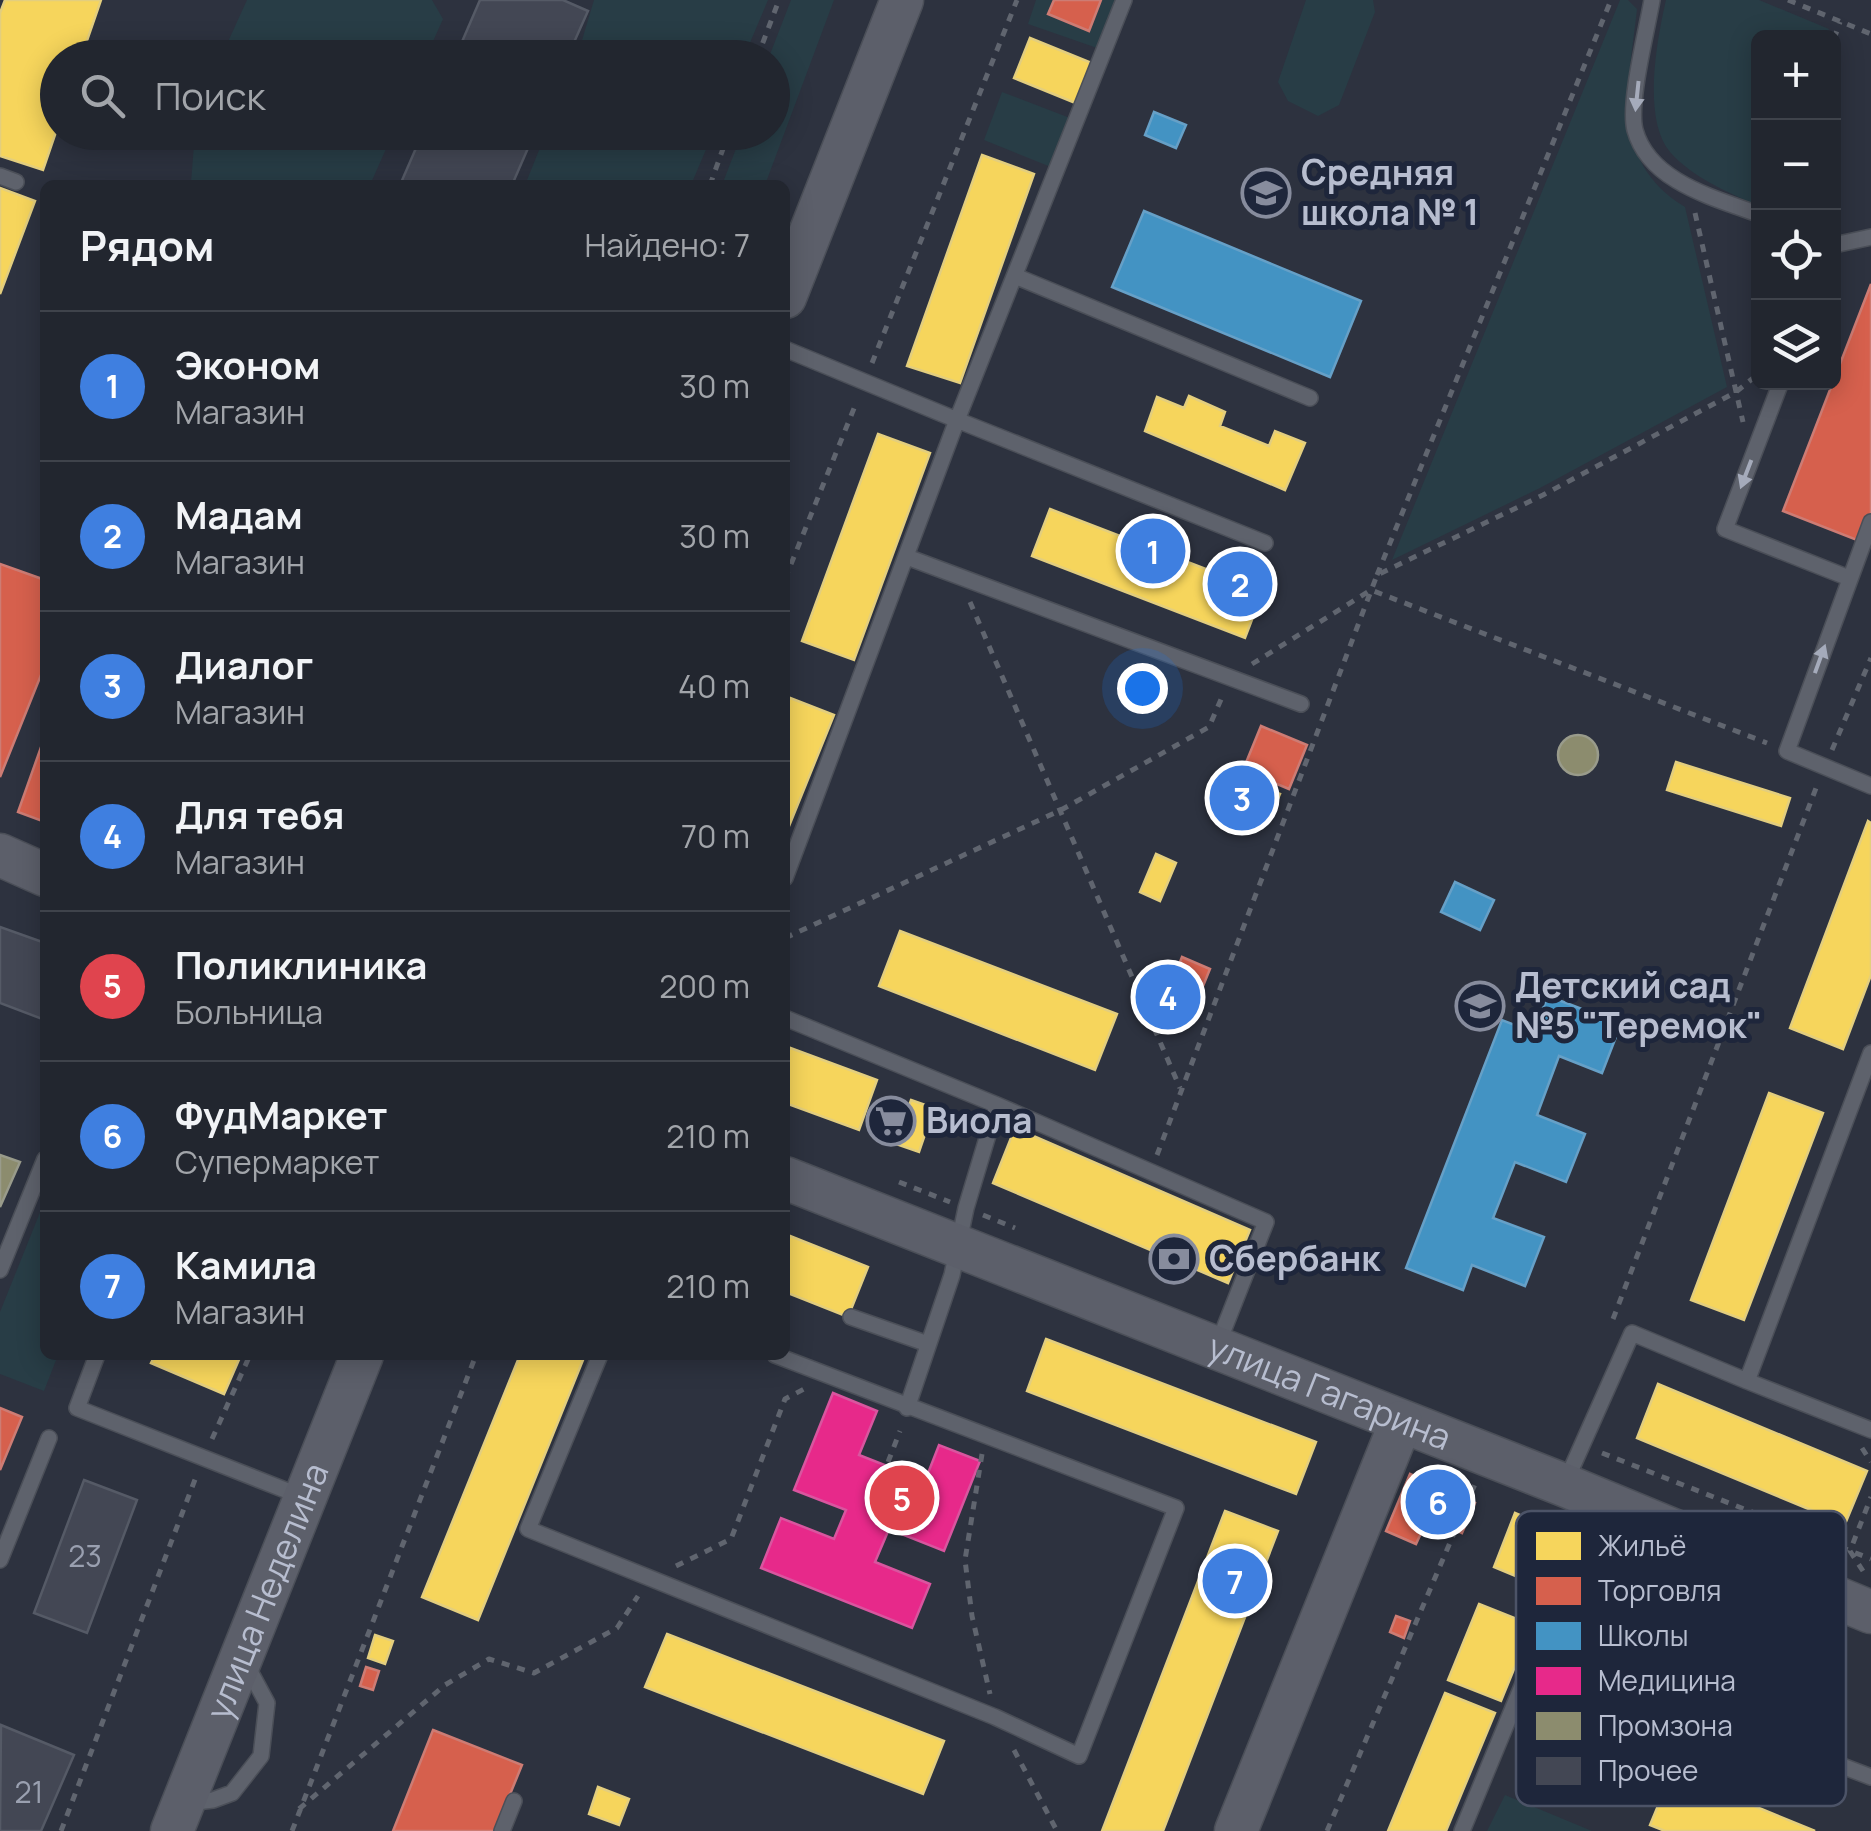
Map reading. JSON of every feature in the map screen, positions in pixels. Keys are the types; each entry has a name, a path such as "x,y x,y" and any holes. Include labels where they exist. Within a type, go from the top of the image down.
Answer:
{"street":[{"path":"790,284 902,0"},
{"path":"0,855 40,873"},
{"name":"улица Гагарина","path":"790,1180 1625,1511"},
{"name":"улица Неделина","path":"177,1824 360,1360"},
{"path":"1236,1831 1401,1422"},
{"name":"улица Гагарина","path":"1846,1602 1871,1612"}],"lane":[{"path":"790,865 957,420 1124,0"},
{"path":"1652,0 1636,97 1635,130 1651,158 1674,179 1751,211"},
{"path":"0,176 16,182"},
{"path":"1841,243 1871,237"},
{"path":"1015,276 1310,398"},
{"path":"790,350 1265,543"},
{"path":"1778,390 1725,530 1849,578"},
{"path":"1871,522 1787,751 1871,786"},
{"path":"907,557 1301,704"},
{"path":"790,1020 997,1104 1266,1222 1217,1348"},
{"path":"1747,1381 1871,1053"},
{"path":"907,1408 952,1275 997,1104"},
{"path":"2,1260 40,1171"},
{"path":"851,1316 928,1344"},
{"path":"1564,1486 1632,1334 1871,1430"},
{"path":"95,1360 76,1408 303,1497"},
{"path":"598,1360 528,1529 995,1717 1079,1756 1176,1508 788,1360"},
{"path":"0,1560 49,1438"},
{"path":"1462,1831 1516,1701"},
{"path":"1846,1767 1871,1777"},
{"path":"502,1831 514,1801"}],"path":[{"path":"764,40 778,0"},
{"path":"790,566 1018,0"},
{"path":"1150,1172 1377,574 1611,0"},
{"path":"1788,0 1871,34"},
{"path":"1837,30 1840,22"},
{"path":"712,180 722,150"},
{"path":"1689,187 1752,459"},
{"path":"1377,574 1543,496 1736,392 1751,380"},
{"path":"960,577 1182,1090"},
{"path":"790,936 1061,810 1209,727 1231,678 1371,590"},
{"path":"1371,590 1787,751"},
{"path":"1614,1319 1824,767 1871,658"},
{"path":"60,1831 203,1458 248,1360"},
{"path":"292,1831 474,1360"},
{"path":"300,1809 445,1685 489,1659 534,1673 617,1628 649,1579 731,1538 785,1400 829,1376"},
{"path":"888,1462 907,1408"},
{"path":"900,1431 918,1433"},
{"path":"1582,1446 1748,1511"},
{"path":"967,1448 982,1454 965,1560 972,1616 995,1717 1057,1831"},
{"path":"1327,1831 1487,1455"},
{"path":"1850,1551 1871,1497"},
{"path":"1846,1549 1871,1559"},
{"path":"1850,1551 1871,1583"}],"shaded area":[{"path":"247,0 432,0 443,19 434,40 229,40"},
{"path":"594,0 768,0 751,40 582,40"},
{"path":"791,0 834,0 790,118 790,40 776,40"},
{"path":"1036,0 1117,0 1100,49 1028,24"},
{"path":"1306,0 1373,0 1375,12 1339,105 1318,116 1288,101 1278,82"},
{"path":"1620,0 1628,0 1637,9 1628,92 1634,143 1644,167 1661,188 1685,207 1727,387 1540,488 1392,560"},
{"path":"1666,0 1759,0 1829,29 1751,30 1751,203 1689,169 1661,138 1654,100"},
{"path":"1002,92 1070,118 1051,167 984,140"},
{"path":"194,150 385,150 372,180 191,180"},
{"path":"539,150 706,150 693,180 527,180"},
{"path":"735,150 778,150 767,180 724,180"},
{"path":"40,1212 40,1360 56,1360 44,1391 0,1374 0,1312"},
{"path":"1505,1795 1516,1800 1516,1806 1532,1806 1592,1831 1487,1831"}],"building: Жильё":[{"path":"5,0 101,0 87,40 40,40 40,150 50,150 43,170 0,156 0,13"},
{"path":"1030,38 1094,64 1078,104 1014,78"},
{"path":"982,155 1034,174 960,383 907,366"},
{"path":"0,188 35,201 0,294"},
{"path":"1189,396 1225,412 1220,426 1269,446 1275,431 1305,443 1285,490 1145,431 1157,397 1184,408"},
{"path":"878,434 930,453 854,660 802,641"},
{"path":"1050,509 1263,591 1245,638 1032,556"},
{"path":"790,698 834,715 790,824"},
{"path":"1676,762 1790,798 1781,826 1667,790"},
{"path":"1260,785 1280,794 1270,817 1250,808"},
{"path":"1868,821 1871,975 1843,1049 1790,1028"},
{"path":"1156,854 1176,863 1160,901 1140,892"},
{"path":"900,931 1117,1014 1095,1070 879,986"},
{"path":"790,1048 877,1080 859,1130 790,1105"},
{"path":"1769,1093 1823,1113 1744,1320 1691,1300"},
{"path":"911,1100 934,1108 919,1152 896,1144"},
{"path":"1015,1128 1250,1230 1228,1283 993,1183"},
{"path":"790,1236 868,1267 848,1317 790,1294"},
{"path":"1046,1339 1316,1442 1296,1494 1027,1391"},
{"path":"152,1360 239,1360 224,1394 151,1363"},
{"path":"518,1360 583,1360 478,1620 422,1597"},
{"path":"1658,1384 1867,1471 1846,1522 1846,1511 1814,1511 1637,1438"},
{"path":"1225,1511 1278,1531 1163,1831 1102,1831"},
{"path":"1515,1513 1516,1576 1494,1567"},
{"path":"1479,1604 1516,1619 1516,1664 1501,1701 1448,1680"},
{"path":"667,1634 944,1741 923,1794 645,1687"},
{"path":"375,1635 393,1641 385,1664 368,1658"},
{"path":"1445,1693 1495,1713 1446,1831 1388,1831"},
{"path":"598,1787 629,1799 619,1825 589,1814"},
{"path":"1658,1806 1754,1806 1815,1831 1665,1831 1650,1825"}],"building: Торговля":[{"path":"1054,0 1101,0 1089,31 1048,14"},
{"path":"1871,284 1871,535 1867,544 1783,511 1830,390 1841,390 1841,361"},
{"path":"0,564 40,578 40,677 0,777"},
{"path":"1261,726 1307,745 1289,789 1243,770"},
{"path":"40,750 40,820 18,812"},
{"path":"1182,957 1210,969 1188,1023 1160,1012"},
{"path":"0,1408 22,1417 0,1470"},
{"path":"1410,1474 1475,1503 1462,1533 1428,1518 1416,1544 1386,1531"},
{"path":"1396,1616 1410,1621 1404,1638 1390,1632"},
{"path":"366,1667 379,1671 373,1690 360,1686"},
{"path":"433,1730 522,1765 495,1831 393,1831"}],"building: Школы":[{"path":"1154,112 1186,125 1176,148 1145,135"},
{"path":"1144,211 1361,301 1330,377 1112,287"},
{"path":"1455,882 1494,900 1480,930 1441,912"},
{"path":"1548,996 1621,1024 1602,1073 1559,1056 1537,1115 1585,1134 1566,1182 1515,1162 1493,1218 1544,1237 1525,1286 1472,1265 1463,1290 1406,1268 1502,1020 1533,1032"}],"building: Медицина":[{"path":"833,1393 877,1411 859,1455 925,1481 939,1445 980,1461 944,1551 889,1529 875,1562 930,1584 912,1628 761,1568 781,1518 834,1539 846,1510 794,1490"}],"building: Промзона":[{"path":"1578,735 1592,741 1598,755 1592,769 1578,775 1564,769 1558,755 1564,741"},
{"path":"0,1155 20,1162 0,1207"}],"building: Прочее":[{"path":"480,0 563,0 588,11 575,40 463,40"},
{"path":"415,150 527,150 514,180 402,180"},
{"path":"0,927 40,941 40,1018 0,1003"},
{"path":"84,1480 137,1500 87,1633 34,1613"},
{"path":"1,1725 74,1755 41,1831 0,1831"}],"place":[{"name":"Средняя школа № 1","path":"1266,193"},
{"name":"Эконом","path":"1153,551"},
{"name":"Мадам","path":"1240,584"},
{"name":"Диалог","path":"1242,798"},
{"name":"Для тебя","path":"1168,997"},
{"name":"Детский сад №5 \"Теремок\"","path":"1480,1006"},
{"name":"Виола","path":"891,1121"},
{"name":"Сбербанк","path":"1174,1259"},
{"name":"Поликлиника","path":"902,1498"},
{"name":"ФудМаркет","path":"1438,1502"},
{"name":"Камила","path":"1235,1581"}]}
